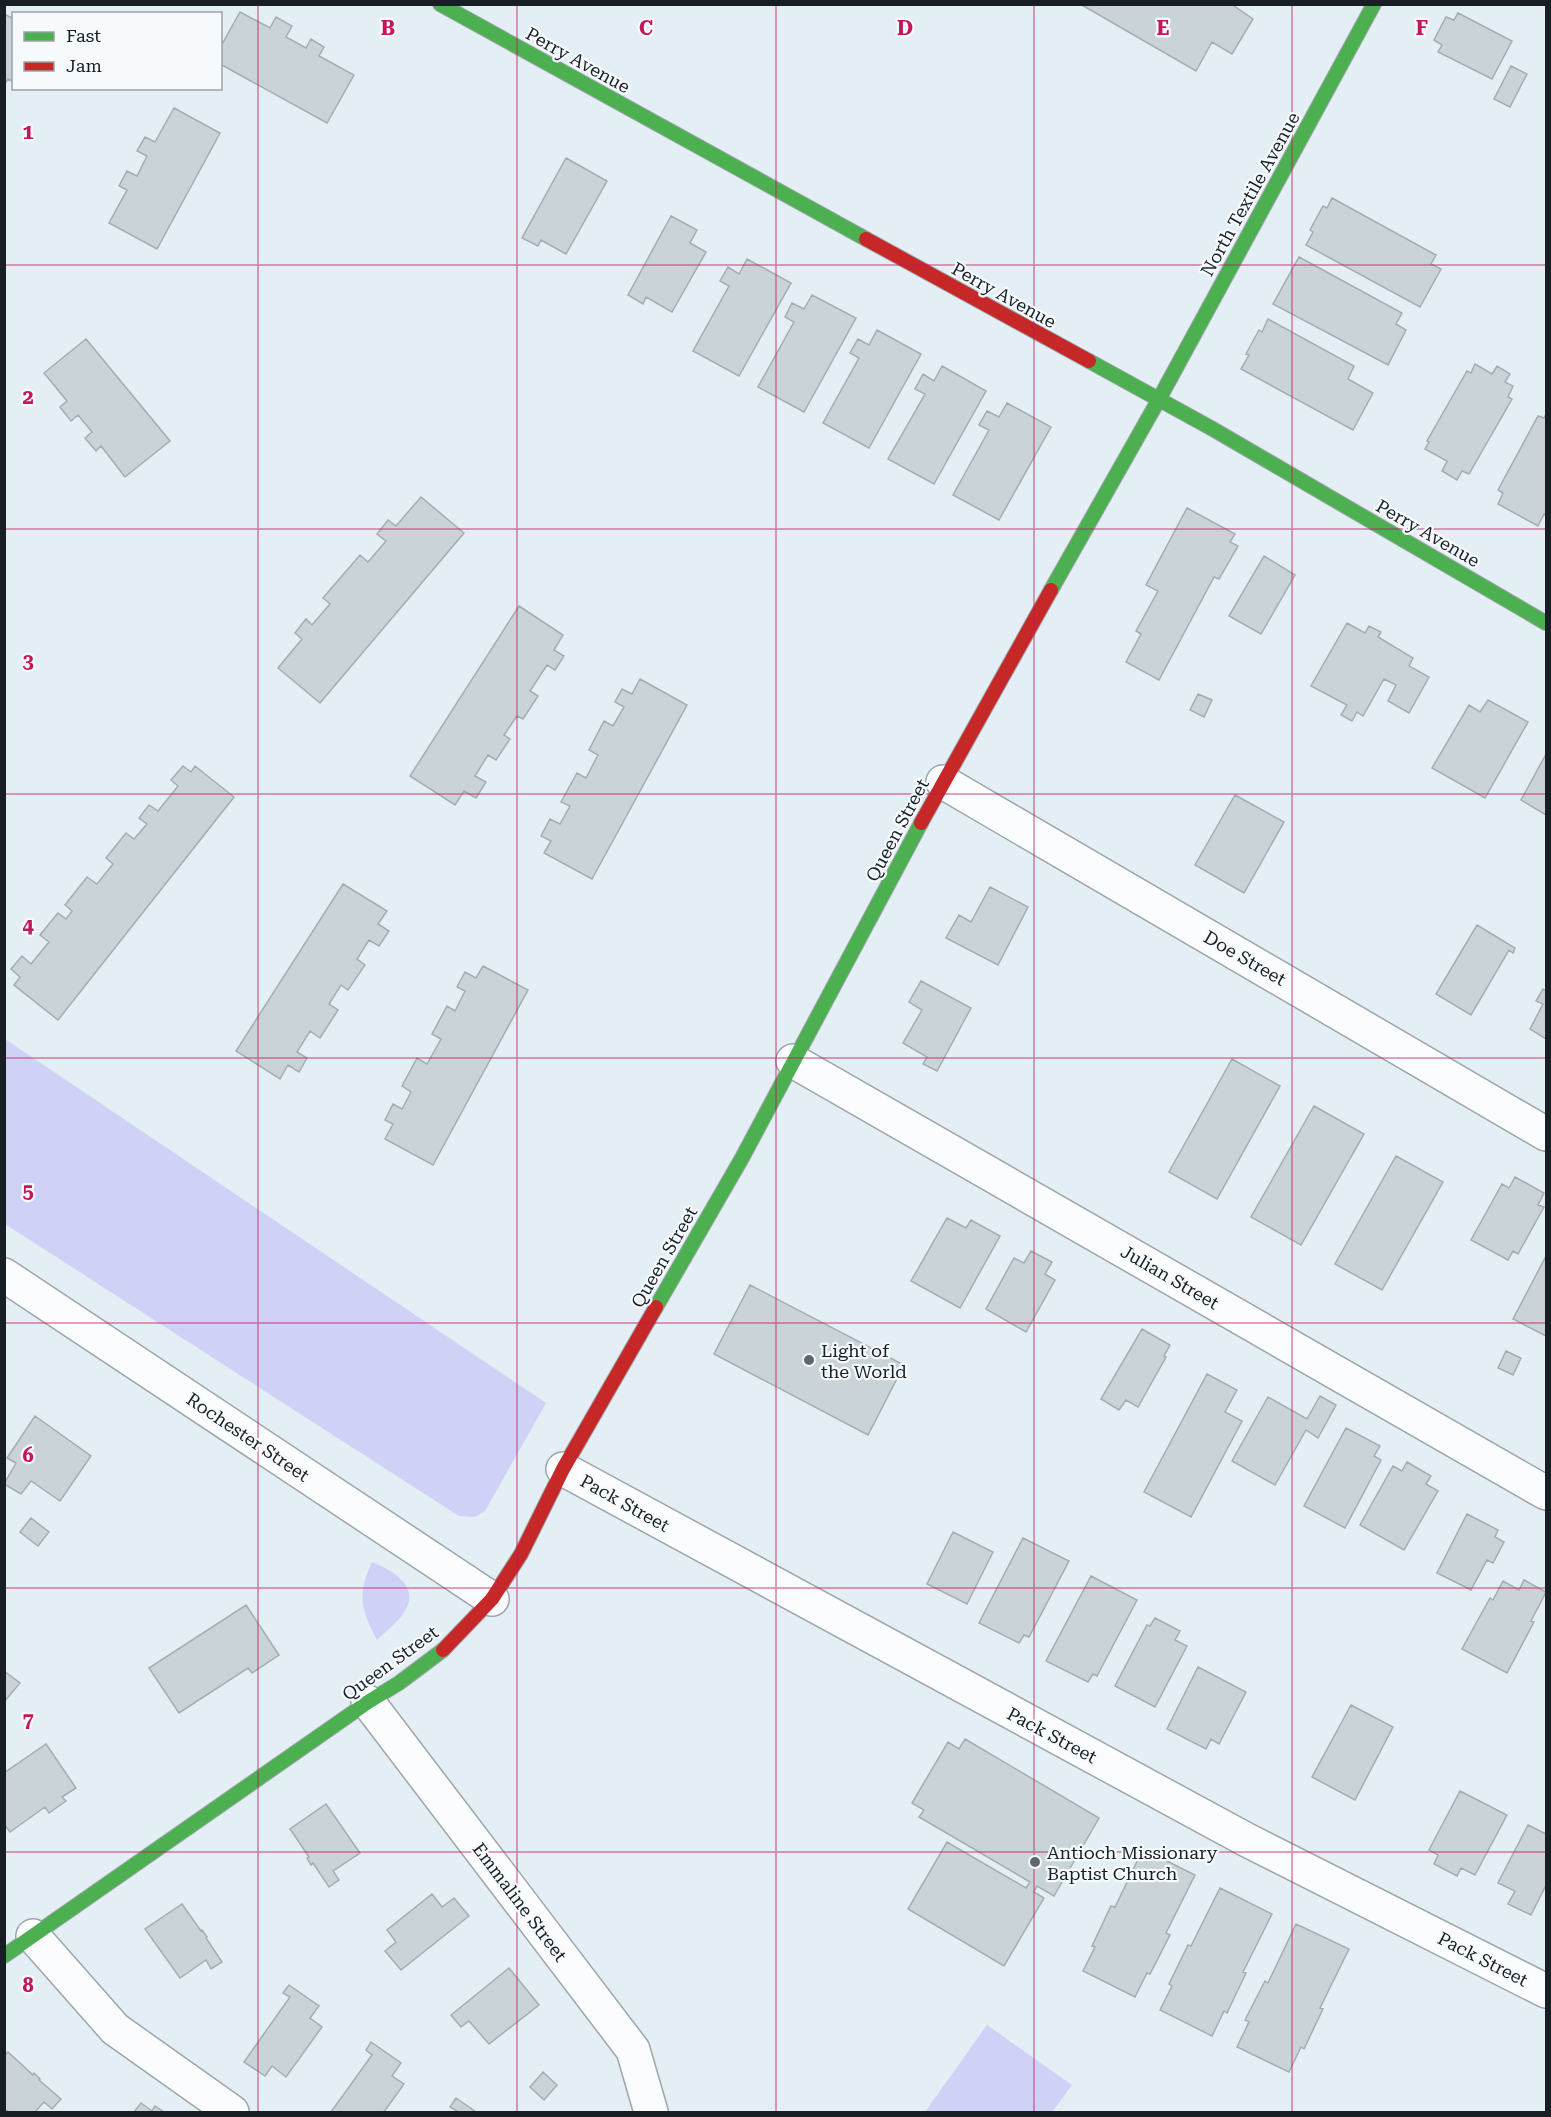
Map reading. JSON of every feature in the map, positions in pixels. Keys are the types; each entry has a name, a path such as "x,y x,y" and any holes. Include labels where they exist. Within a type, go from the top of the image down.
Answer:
{"street":[{"name":"Perry Avenue","path":"440,4 1158,401 1211,428 1546,623"},
{"name":"North Textile Avenue","path":"1158,401 1374,4"},
{"name":"Queen Street","path":"4,1956 368,1702 399,1683 441,1652 492,1599 521,1554 563,1469 736,1168 943,782 1158,401"},
{"name":"Doe Street","path":"943,782 1546,1134"},
{"name":"Julian Street","path":"794,1061 1546,1492"},
{"name":"Rochester Street","path":"4,1275 492,1599"},
{"name":"Pack Street","path":"563,1469 1235,1834 1546,1991"},
{"name":"Emmaline Street","path":"368,1702 633,2050 651,2112"},
{"path":"33,1936 115,2029 232,2112"}],"shaded area":[{"path":"5,1039 546,1403 485,1511 475,1517 459,1516 5,1224"},
{"path":"372,1562 395,1574 405,1585 409,1594 409,1602 405,1611 377,1640 367,1620 363,1602 364,1583"},
{"path":"987,2025 1072,2085 1052,2112 925,2112"}],"building":[{"path":"1080,4 1231,4 1253,19 1232,54 1212,42 1196,71"},
{"path":"240,12 270,28 276,17 292,26 286,37 306,48 311,39 324,47 319,56 354,75 327,123 222,65 222,44"},
{"path":"1458,13 1512,41 1492,79 1438,52 1442,45 1434,40 1446,17 1454,20"},
{"path":"4,14 12,18 12,81 8,79 4,85"},
{"path":"1511,66 1527,74 1510,107 1494,99"},
{"path":"174,108 220,133 157,249 109,223 127,190 119,186 127,171 137,176 147,156 137,151 145,137 155,142"},
{"path":"566,158 607,181 566,254 541,240 538,246 522,238"},
{"path":"1332,198 1436,255 1431,264 1441,269 1420,307 1306,245 1313,232 1310,230 1323,206 1327,208"},
{"path":"671,216 697,230 690,243 706,252 672,312 646,297 643,304 628,295"},
{"path":"1299,257 1402,313 1396,324 1406,330 1388,365 1273,304"},
{"path":"747,259 791,283 739,376 693,351 729,286 720,281 728,267 739,274"},
{"path":"812,295 856,318 804,412 758,387 794,322 785,317 792,303 804,309"},
{"path":"1268,319 1354,366 1348,379 1373,393 1353,430 1241,369 1249,355 1246,354 1259,330 1262,332"},
{"path":"877,330 921,354 869,448 823,423 859,358 850,353 858,339 869,345"},
{"path":"86,339 170,441 125,477 101,446 96,451 85,438 92,432 78,415 71,421 60,407 67,401 44,373"},
{"path":"1475,364 1492,374 1497,366 1510,374 1505,382 1513,386 1508,397 1512,399 1469,474 1462,471 1457,480 1442,471 1447,461 1425,449 1429,442 1427,441 1467,371 1471,373"},
{"path":"942,366 986,391 934,484 888,459 925,394 915,389 923,374 934,381"},
{"path":"1007,403 1051,427 999,520 953,495 989,430 979,425 987,411 999,417"},
{"path":"1546,414 1546,516 1544,514 1538,526 1498,504 1503,493 1498,490 1538,416 1544,418"},
{"path":"421,497 464,533 320,703 278,668 302,639 295,633 306,619 312,625 330,604 323,598 360,555 368,562 386,541 377,534 388,520 396,526"},
{"path":"1187,508 1235,534 1230,542 1238,546 1219,579 1214,577 1159,680 1126,662 1141,634 1136,631 1158,591 1146,585"},
{"path":"1264,556 1295,575 1261,634 1229,616"},
{"path":"519,606 563,635 554,650 564,656 555,670 547,665 530,691 538,696 523,719 517,716 504,735 510,739 496,760 488,755 475,776 486,782 476,798 464,791 455,805 410,776"},
{"path":"1347,623 1365,633 1369,626 1381,632 1378,637 1413,658 1409,666 1429,677 1409,713 1388,701 1396,685 1384,679 1363,716 1357,712 1352,721 1341,715 1347,705 1311,686"},
{"path":"640,679 687,705 592,879 544,853 551,841 541,836 550,819 560,824 570,806 561,802 577,773 586,778 598,755 589,750 604,721 613,726 624,707 615,702 622,689 632,694"},
{"path":"1198,694 1212,700 1204,717 1190,710"},
{"path":"1488,700 1528,722 1485,798 1432,768 1469,705 1480,712"},
{"path":"1546,754 1546,815 1521,800"},
{"path":"183,766 191,772 195,766 234,797 58,1020 14,985 20,977 11,969 22,956 31,964 49,942 40,935 58,913 66,919 72,911 65,905 87,877 97,884 113,864 106,858 126,833 134,839 147,824 139,818 149,805 158,811 178,786 171,780"},
{"path":"1235,795 1284,822 1244,893 1195,865"},
{"path":"343,884 387,911 378,924 389,931 379,946 369,940 357,959 365,965 348,990 341,985 329,1004 338,1010 320,1038 310,1031 297,1052 307,1058 299,1072 288,1065 280,1079 236,1051"},
{"path":"990,887 1028,907 998,965 946,938 959,915 971,922"},
{"path":"1477,925 1515,948 1513,953 1509,950 1471,1015 1436,994"},
{"path":"483,966 528,990 433,1165 385,1139 393,1124 385,1120 393,1104 402,1109 411,1092 402,1086 417,1058 427,1064 441,1039 432,1034 447,1006 455,1011 465,991 457,987 465,972 476,978"},
{"path":"921,981 971,1008 937,1071 923,1064 927,1057 903,1043 922,1010 909,1002"},
{"path":"1543,989 1546,991 1546,1039 1530,1029 1543,1004 1536,1001"},
{"path":"1232,1059 1280,1086 1217,1199 1169,1172"},
{"path":"1314,1106 1364,1134 1301,1245 1251,1217"},
{"path":"1396,1156 1443,1182 1382,1290 1335,1264"},
{"path":"1515,1177 1544,1193 1538,1205 1544,1207 1518,1254 1513,1251 1508,1260 1471,1240 1502,1184 1509,1188"},
{"path":"947,1218 966,1228 971,1220 1000,1236 960,1308 911,1281"},
{"path":"1031,1251 1052,1262 1045,1274 1055,1280 1026,1332 986,1309 1014,1258 1024,1263"},
{"path":"1546,1256 1546,1336 1513,1319"},
{"name":"Light of the World","path":"750,1285 904,1365 868,1435 714,1354"},
{"path":"1142,1329 1170,1345 1164,1356 1166,1357 1138,1407 1126,1400 1119,1410 1101,1399"},
{"path":"1506,1351 1521,1358 1513,1375 1498,1368"},
{"path":"1207,1374 1237,1390 1225,1412 1242,1421 1191,1517 1144,1492"},
{"path":"1320,1396 1336,1405 1318,1438 1306,1430 1275,1485 1232,1461 1268,1397 1307,1419"},
{"path":"35,1416 91,1456 60,1501 31,1481 21,1494 4,1484 16,1463 7,1458"},
{"path":"1346,1428 1380,1446 1374,1456 1381,1460 1345,1528 1304,1506"},
{"path":"1407,1462 1431,1476 1426,1484 1438,1491 1404,1550 1360,1525 1393,1466 1402,1471"},
{"path":"1467,1514 1498,1530 1495,1537 1504,1542 1493,1563 1487,1560 1471,1590 1437,1573"},
{"path":"31,1518 49,1532 38,1546 20,1532"},
{"path":"953,1532 993,1552 967,1604 927,1584"},
{"path":"1023,1538 1069,1561 1029,1637 1024,1635 1019,1643 979,1623"},
{"path":"1091,1576 1137,1600 1097,1676 1093,1674 1088,1682 1046,1661"},
{"path":"1524,1580 1546,1592 1531,1621 1534,1622 1507,1673 1462,1649 1490,1598 1493,1600 1503,1581 1519,1590"},
{"path":"246,1605 279,1655 252,1673 248,1668 179,1713 149,1668"},
{"path":"1155,1618 1180,1631 1175,1640 1187,1646 1155,1707 1115,1686 1147,1625 1150,1626"},
{"path":"1198,1667 1246,1692 1219,1744 1211,1739 1206,1749 1167,1729"},
{"path":"4,1671 20,1683 5,1701 4,1700"},
{"path":"1351,1705 1393,1727 1355,1800 1312,1777"},
{"name":"Antioch Missionary Baptist Church","path":"965,1739 1099,1818 1054,1896 1037,1886 1034,1892 1044,1898 1004,1966 908,1909 947,1842 1026,1888 1030,1882 919,1817 924,1810 912,1803 948,1742 959,1749"},
{"path":"46,1744 76,1788 62,1797 66,1801 49,1813 45,1807 10,1832 4,1824 4,1773"},
{"path":"1460,1791 1507,1815 1475,1875 1461,1868 1457,1876 1434,1864 1438,1855 1429,1850"},
{"path":"326,1804 360,1853 333,1871 339,1880 329,1887 313,1863 311,1865 307,1858 309,1857 290,1829"},
{"path":"1528,1825 1546,1834 1546,1885 1531,1915 1508,1904 1515,1891 1498,1883"},
{"path":"1143,1849 1195,1875 1166,1933 1170,1935 1135,1997 1083,1971 1111,1906 1115,1907"},
{"path":"1220,1888 1272,1914 1243,1972 1246,1973 1227,2013 1224,2011 1212,2036 1160,2010 1172,1986 1169,1984 1188,1945 1191,1946"},
{"path":"432,1894 442,1907 454,1898 469,1916 401,1970 385,1951 396,1942 387,1930"},
{"path":"182,1904 207,1937 222,1962 211,1969 206,1960 180,1978 145,1929"},
{"path":"1296,1924 1349,1949 1320,2008 1323,2009 1304,2049 1301,2047 1289,2072 1237,2047 1249,2022 1245,2020 1265,1981 1268,1983"},
{"path":"509,1968 539,2005 489,2044 469,2021 461,2027 451,2015"},
{"path":"289,1985 319,2006 310,2018 322,2027 286,2077 272,2066 265,2076 244,2062 290,1997 283,1993"},
{"path":"371,2042 401,2063 392,2076 404,2084 384,2112 331,2112 372,2055 366,2050"},
{"path":"8,2052 61,2099 52,2109 44,2102 35,2112 9,2112 4,2109 4,2056"},
{"path":"543,2072 557,2085 544,2100 530,2087"},
{"path":"456,2098 476,2112 455,2112 457,2111 450,2107"},
{"path":"141,2103 152,2111 155,2106 164,2112 134,2112"}],"traffic: fast":[{"path":"440,4 866,239"},
{"path":"1051,590 1158,401 1374,4"},
{"path":"1089,361 1211,428 1546,623"},
{"path":"656,1307 742,1158 921,823"},
{"path":"4,1956 368,1702 399,1683 443,1650"}],"traffic: jam":[{"path":"866,239 1089,361"},
{"path":"921,823 1051,590"},
{"path":"443,1650 492,1599 521,1554 563,1469 656,1307"}],"place":[{"name":"Light of the World","path":"809,1360"},
{"name":"Antioch Missionary Baptist Church","path":"1035,1862"}]}
